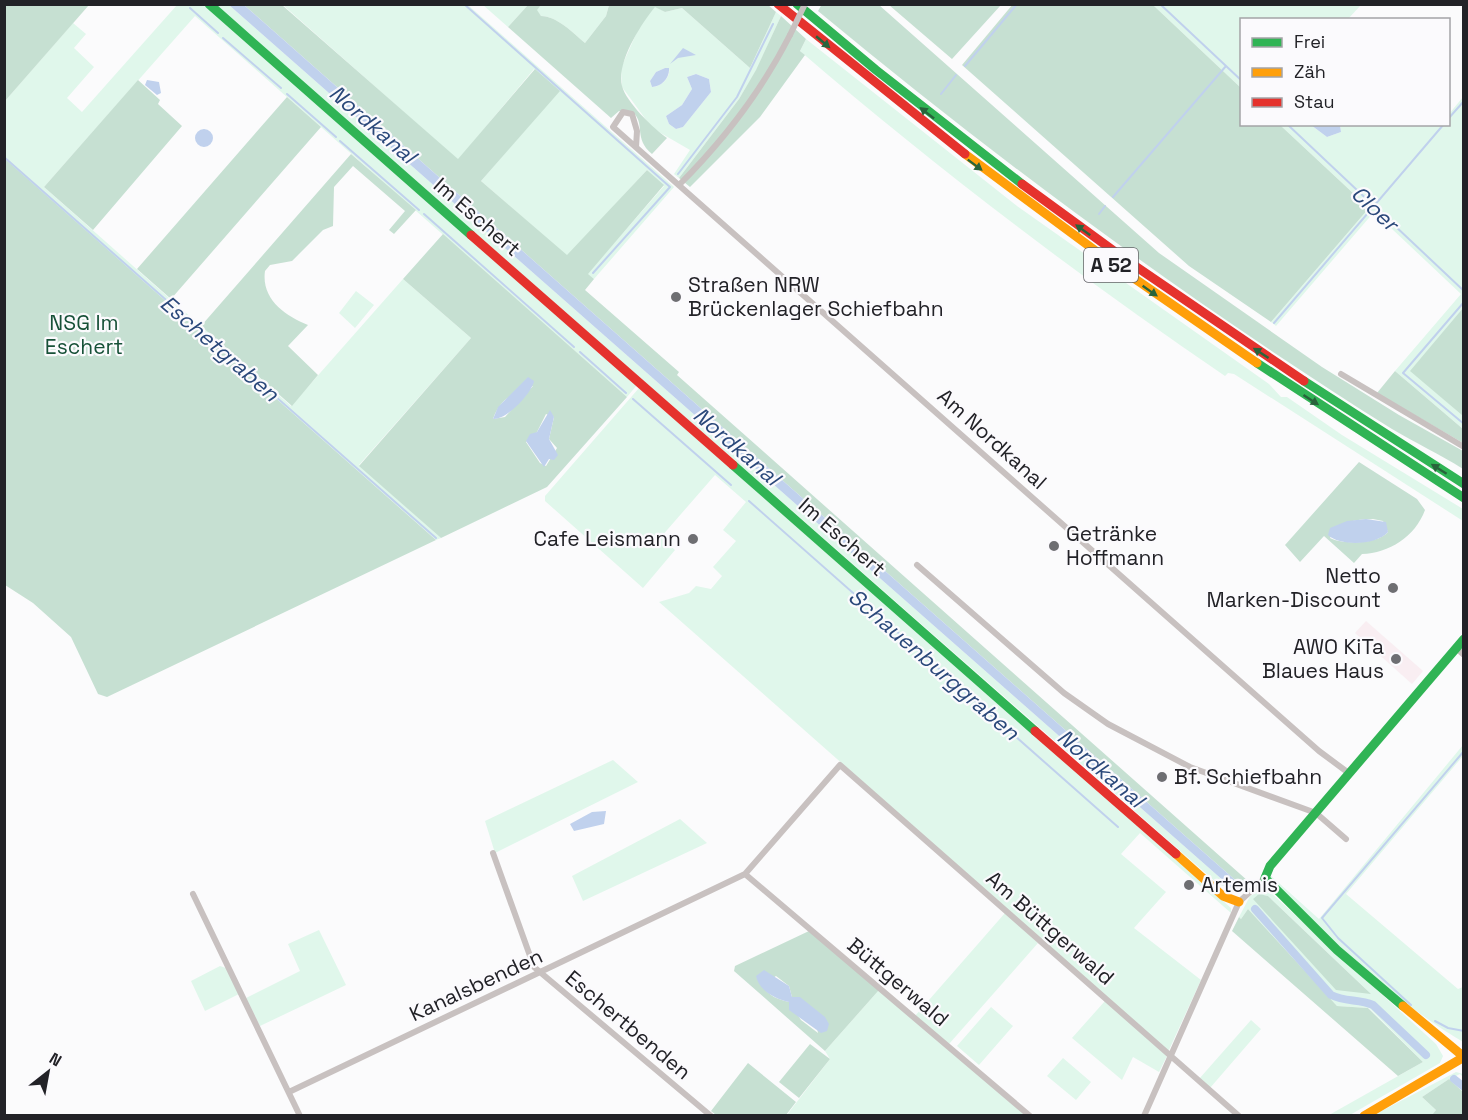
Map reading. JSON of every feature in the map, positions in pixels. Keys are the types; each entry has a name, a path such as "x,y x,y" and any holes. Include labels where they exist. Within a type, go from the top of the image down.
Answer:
{"main road":[{"name":"Im Eschert","path":"209,4 1222,896 1239,902"},
{"name":"A 52","path":"778,4 920,122 1106,261 1313,402 1464,498"},
{"name":"A 52","path":"797,4 911,100 1094,237 1221,326 1464,484"},
{"path":"1364,1116 1464,1057 1369,979 1286,902 1265,878 1270,866 1464,639"}],"street":[{"path":"679,185 712,152 750,104 772,71 805,4"},
{"name":"Am Nordkanal","path":"636,147 638,131 636,120 632,114 623,112 613,127 1319,751 1350,774"},
{"path":"1341,374 1464,447"},
{"path":"917,565 1064,693 1108,724 1190,767 1316,813 1346,839"},
{"path":"1456,648 1464,655"},
{"name":"Kanalsbenden","path":"289,1092 745,874 840,765"},
{"name":"Am Büttgerwald","path":"840,765 1239,1116"},
{"name":"Eschertbenden","path":"494,853 534,967 711,1116"},
{"name":"Büttgerwald","path":"745,874 1030,1116"},
{"path":"1144,1116 1239,902 1265,878"},
{"path":"193,894 300,1116"}],"shaded area":[{"name":"AWO KiTa Blaues Haus","path":"1366,621 1423,671 1412,684 1355,633"}],"green space":[{"path":"609,4 606,16 585,43 564,26 553,19 541,16 536,10 541,5"},
{"path":"767,4 776,12 750,68 682,8 665,12 655,7 649,14 626,55 621,77 622,86 629,100 648,122 667,138 652,154 643,143 639,122 633,112 619,111 611,118 508,27 528,5 541,5 537,10 541,16 559,22 585,43 606,16 609,5"},
{"path":"822,4 879,5 1159,253 1322,367 1399,415 1463,451 1463,469 1392,429 1317,381 1243,332 1098,229 956,122 818,11"},
{"path":"1013,4 1153,5 1240,87 1240,126 1281,126 1369,208 1271,322 1189,266 962,65"},
{"path":"4,5 89,5 5,101"},
{"name":"NSG Im Eschert","path":"177,5 204,5 637,385 627,397 195,16 44,187 291,406 403,279 471,338 359,465 441,538 436,540 197,329 5,545 5,101 73,23 86,34 74,48 94,67 67,98 82,112"},
{"path":"215,5 229,5 1234,890 1218,884"},
{"path":"244,5 282,5 458,159 535,69 560,91 481,181 567,255 647,170 664,185 588,274 594,279 585,290 679,372 677,375 1248,881 1243,887"},
{"path":"283,5 468,5 674,187 594,279 587,274 664,186 647,170 567,256 481,181 559,91 534,69 458,160"},
{"path":"483,5 528,5 508,27"},
{"path":"889,5 1001,5 952,59"},
{"path":"1153,5 1361,5 1349,18 1240,18 1240,87"},
{"path":"655,6 665,12 682,8 750,68 776,12 781,16 756,71 739,99 679,178 674,174 690,150 652,128 622,87 621,68 640,25","holes":["669,68 665,81 652,87 650,81 656,72","696,74 709,79 711,92 683,127 676,129 669,124 666,116 682,105 692,89 687,77"]},
{"path":"781,16 806,39 800,51 805,55 760,117 690,187 679,178 739,99 756,70"},
{"path":"806,39 1017,206 1269,384 1281,397 1287,397 1342,435 1463,509 1463,521 1234,374 1228,373 1225,376 1062,260 903,137 800,51"},
{"path":"138,80 160,100 158,104 182,126 93,230 44,187"},
{"path":"287,97 321,127 171,299 137,269"},
{"path":"1463,97 1463,308 1411,371 1463,416 1463,429 1395,371 1461,294 1374,212 1276,326 1271,322 1369,208 1281,126 1312,126 1327,137 1341,132 1340,126 1450,126 1450,113"},
{"path":"351,154 416,210 394,234 389,230 405,211 353,166 334,187 333,226 323,230 292,261 270,265 265,271 267,290 276,305 291,317 308,325 288,346 318,375 292,406 201,326"},
{"name":"NSG Im Eschert","path":"4,159 436,540 107,697 98,694 71,637 33,603 5,585"},
{"path":"443,234 627,397 547,487 441,538 359,466 471,338 403,279","holes":["533,386 505,417 493,419 503,402 519,391","546,414 554,417 549,439 557,448 546,466 540,463 526,442 537,432"]},
{"path":"356,291 374,305 355,328 339,313"},
{"path":"1463,308 1463,416 1410,371"},
{"path":"1395,371 1463,429 1463,443 1377,393"},
{"path":"639,388 1231,908 1231,913 1140,833 1121,854 1166,892 1134,928 1201,980 1169,1050 659,602 689,593 696,586 711,589 722,576 713,567 736,541 723,530 746,502 715,475 661,537 675,550 643,588 545,501 545,496"},
{"path":"1359,462 1417,499 1425,510 1415,528 1400,542 1382,550 1362,554 1354,563 1324,536 1300,562 1285,545","holes":["1373,519 1383,521 1388,532 1377,539 1344,542 1330,538 1334,532 1348,522"]},
{"path":"1463,745 1463,756 1346,894 1458,989 1463,987 1463,1042 1386,988 1316,925 1271,880 1270,875 1319,919"},
{"path":"613,760 638,782 495,853 485,821"},
{"path":"680,819 707,843 583,901 572,876"},
{"path":"1262,889 1269,891 1436,1044 1443,1056 1440,1063 1350,1115 1329,1115 1423,1062 1369,1008 1337,1006 1248,909 1241,919 1239,917 1250,896","holes":["1259,894 1268,896 1370,993"]},
{"path":"1259,894 1268,896 1371,994 1336,990 1253,899"},
{"path":"1248,909 1337,1006 1368,1008 1423,1062 1398,1076 1232,931 1239,917 1241,919"},
{"path":"1005,913 1038,943 949,1044 915,1016"},
{"path":"319,930 346,985 260,1026 246,998 300,971 288,944"},
{"path":"809,931 879,990 825,1051 734,971 735,966","holes":["776,976 789,986 792,997 812,1009 818,1033 801,1020 789,1002 771,995 762,985"]},
{"path":"220,966 226,968 239,994 205,1011 191,981"},
{"path":"879,990 1026,1116 786,1116 830,1059 825,1051"},
{"path":"1105,1001 1167,1056 1159,1072 1133,1057 1122,1080 1072,1038"},
{"path":"991,1007 1013,1026 979,1065 957,1046"},
{"path":"1251,1020 1261,1029 1210,1088 1199,1079"},
{"path":"810,1044 830,1059 799,1098 779,1082"},
{"path":"1063,1058 1091,1082 1076,1100 1047,1076"},
{"path":"748,1063 796,1102 786,1115 716,1115 711,1111"},
{"path":"1456,1072 1463,1074 1463,1077 1460,1074 1456,1076 1463,1083 1463,1092 1449,1079 1422,1097 1436,1110 1432,1115 1372,1116"},
{"path":"1449,1079 1463,1092 1463,1115 1432,1115 1436,1110 1422,1097"}],"water":[{"path":"229,5 244,5 1243,887 1234,890"},
{"path":"683,48 696,55 678,58 670,64"},
{"path":"669,68 669,72 664,81 652,87 650,81 656,72"},
{"path":"696,74 709,79 711,92 683,127 676,129 669,124 666,116 682,105 692,89 687,77"},
{"path":"147,80 159,82 161,93 157,95 145,85"},
{"path":"1312,126 1340,126 1341,132 1327,137"},
{"path":"200,129 208,129 213,134 211,145 200,147 195,142 195,134"},
{"path":"528,377 534,381 524,399 512,411 493,419 498,407"},
{"path":"550,410 554,417 549,439 558,455 554,460 549,459 544,467 526,441 530,434 537,432"},
{"path":"1366,519 1386,522 1388,532 1376,540 1359,543 1341,541 1328,535 1330,528 1347,521"},
{"path":"606,811 604,824 574,831 570,824 592,812"},
{"path":"764,970 789,986 792,997 800,997 825,1017 829,1024 827,1031 821,1033 789,1010 789,1002 764,990 756,976"}],"waterway":[{"path":"464,4 670,187 593,273"},
{"path":"965,66 1017,4"},
{"name":"Cloer","path":"1160,4 1240,79"},
{"name":"Schauenburggraben","path":"190,8 218,33"},
{"path":"678,174 737,97 773,24"},
{"name":"Schauenburggraben","path":"223,38 281,88"},
{"path":"1113,197 1226,66"},
{"path":"941,94 956,75"},
{"name":"Schauenburggraben","path":"287,94 336,137"},
{"path":"1450,117 1464,101"},
{"name":"Cloer","path":"1289,126 1464,291"},
{"path":"1274,323 1442,126"},
{"name":"Schauenburggraben","path":"340,141 419,210"},
{"name":"Eschetgraben","path":"4,157 436,538"},
{"path":"1099,214 1105,206"},
{"name":"Schauenburggraben","path":"424,214 574,347"},
{"name":"Cloer","path":"1464,302 1403,373 1464,424"},
{"name":"Schauenburggraben","path":"580,352 626,393"},
{"name":"Schauenburggraben","path":"633,399 731,485"},
{"name":"Schauenburggraben","path":"749,501 1118,827"},
{"path":"1411,1005 1338,938 1322,918 1464,751"},
{"name":"Nordkanal","path":"1255,909 1331,995 1373,1005 1426,1055"},
{"path":"1435,1021 1448,1028 1464,1031"},
{"name":"Nordkanal","path":"1454,1079 1464,1087"}],"traffic: fast":[{"path":"209,4 471,235"},
{"path":"797,4 876,70 1022,184"},
{"path":"1257,363 1464,498"},
{"path":"1304,381 1464,484"},
{"path":"733,465 1035,731"},
{"path":"1403,1006 1337,950 1265,878 1270,866 1464,639"}],"traffic: slow":[{"path":"965,154 1112,263 1257,363"},
{"path":"1176,854 1223,896 1239,902"},
{"path":"1403,1006 1464,1057"},
{"path":"1364,1116 1464,1057"}],"traffic: jam":[{"path":"778,4 965,154"},
{"path":"1022,184 1122,257 1304,381"},
{"path":"471,235 733,465"},
{"path":"1035,731 1176,854"}],"place":[{"name":"Straßen NRW Brückenlager Schiefbahn","path":"676,297"},
{"name":"Cafe Leismann","path":"693,539"},
{"name":"Getränke Hoffmann","path":"1054,546"},
{"name":"Netto Marken-Discount","path":"1393,588"},
{"name":"AWO KiTa Blaues Haus","path":"1396,659"},
{"name":"Bf. Schiefbahn","path":"1162,777"},
{"name":"Artemis","path":"1189,885"}]}
